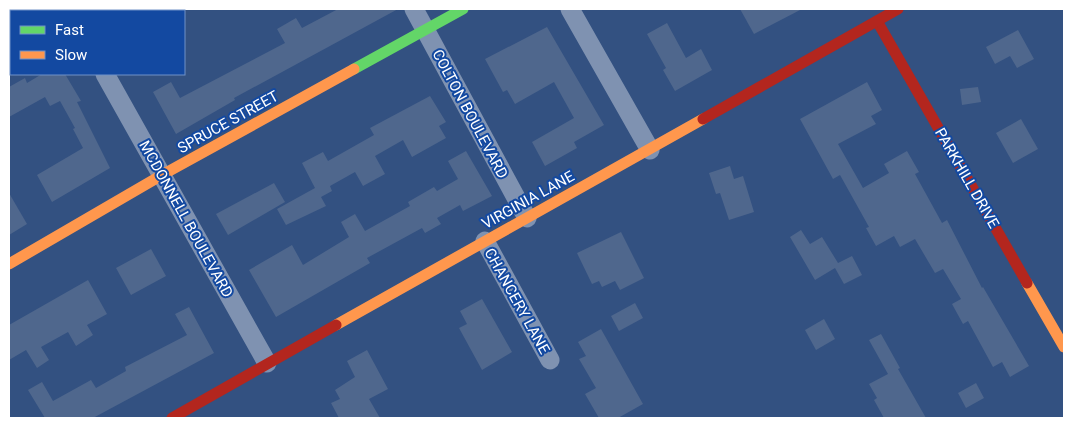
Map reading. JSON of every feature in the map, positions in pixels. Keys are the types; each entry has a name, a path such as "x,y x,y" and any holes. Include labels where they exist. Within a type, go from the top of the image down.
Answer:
{"street":[{"name":"COLTON BOULEVARD","path":"414,9 527,218"},
{"name":"SPRUCE STREET","path":"9,264 162,175 463,9"},
{"path":"570,9 650,150"},
{"name":"VIRGINIA LANE","path":"181,416 267,363 650,150 873,15 898,9"},
{"name":"PARKHILL DRIVE","path":"873,15 1064,347"},
{"name":"MCDONNELL BOULEVARD","path":"106,75 267,363"},
{"name":"CHANCERY LANE","path":"485,241 550,360"}],"building":[{"path":"338,9 398,9 234,98 235,100 176,134 153,92 171,82 180,98 285,43 277,29 296,18 302,28"},
{"path":"740,9 802,9 754,34"},
{"path":"667,23 686,58 701,49 712,70 675,91 663,70 666,68 647,34"},
{"path":"547,27 604,125 574,142 577,148 545,166 532,142 574,118 554,82 515,104 507,90 503,92 485,59"},
{"path":"1018,30 1034,59 1017,68 1010,56 995,64 986,47"},
{"path":"40,75 66,75 81,101 77,102 110,168 52,202 37,175 83,148 73,129 75,128 60,101 50,106 45,97 9,117 9,87 25,78 27,83"},
{"path":"867,82 882,110 871,116 876,124 838,144 863,188 889,173 884,164 907,151 919,172 915,174 942,223 947,220 982,288 1029,366 1010,377 1002,362 993,367 968,321 963,324 952,304 961,299 943,269 935,273 915,239 900,247 894,236 876,246 866,228 869,227 840,175 833,179 800,119"},
{"path":"978,87 981,102 962,105 960,89"},
{"path":"430,96 446,122 439,126 446,138 412,157 403,140 375,156 385,174 363,186 355,172 330,186 332,191 321,197 326,206 286,225 277,209 315,188 302,163 323,152 328,161 374,135 370,128"},
{"path":"1021,119 1038,149 1013,163 996,133"},
{"path":"466,151 492,196 463,211 460,205 437,218 441,224 425,233 422,228 367,258 370,263 276,317 249,270 292,245 303,265 349,237 341,222 355,214 365,231 410,206 408,202 434,187 437,191 458,179 448,161"},
{"path":"730,166 734,179 743,176 754,212 729,220 720,193 716,194 709,173"},
{"path":"274,183 285,202 228,235 216,214"},
{"path":"9,193 27,224 9,235"},
{"path":"801,230 810,244 822,237 838,263 852,256 862,275 844,284 835,268 815,280 790,237"},
{"path":"621,232 644,278 620,290 615,281 602,287 599,281 592,284 577,253"},
{"path":"151,249 166,276 131,295 116,268"},
{"path":"88,280 107,314 87,325 93,335 76,346 68,332 41,347 49,360 37,368 26,350 9,360 9,325"},
{"path":"482,299 512,352 482,370 459,328 467,324 460,311"},
{"path":"635,303 643,318 619,331 611,316"},
{"path":"189,307 214,353 93,418 45,418 28,390 42,382 53,401 91,380 96,388 126,371 125,367 187,335 175,314"},
{"path":"824,319 835,339 816,350 805,330"},
{"path":"601,329 643,404 618,418 599,418 585,394 596,388 579,359 586,356 578,342"},
{"path":"881,334 900,368 898,369 926,418 884,418 874,400 877,398 869,384 888,374 869,340"},
{"path":"367,350 388,389 369,399 380,418 339,418 331,403 340,399 335,390 355,377 347,361"},
{"path":"976,383 984,398 966,408 958,393"}],"traffic: fast":[{"path":"354,69 463,9"}],"traffic: slow":[{"path":"9,264 162,175 354,69"},
{"path":"336,325 703,119"},
{"path":"1027,283 1064,347"}],"traffic: jam":[{"path":"703,119 898,9"},
{"path":"877,21 1027,283"},
{"path":"172,418 336,325"}]}
